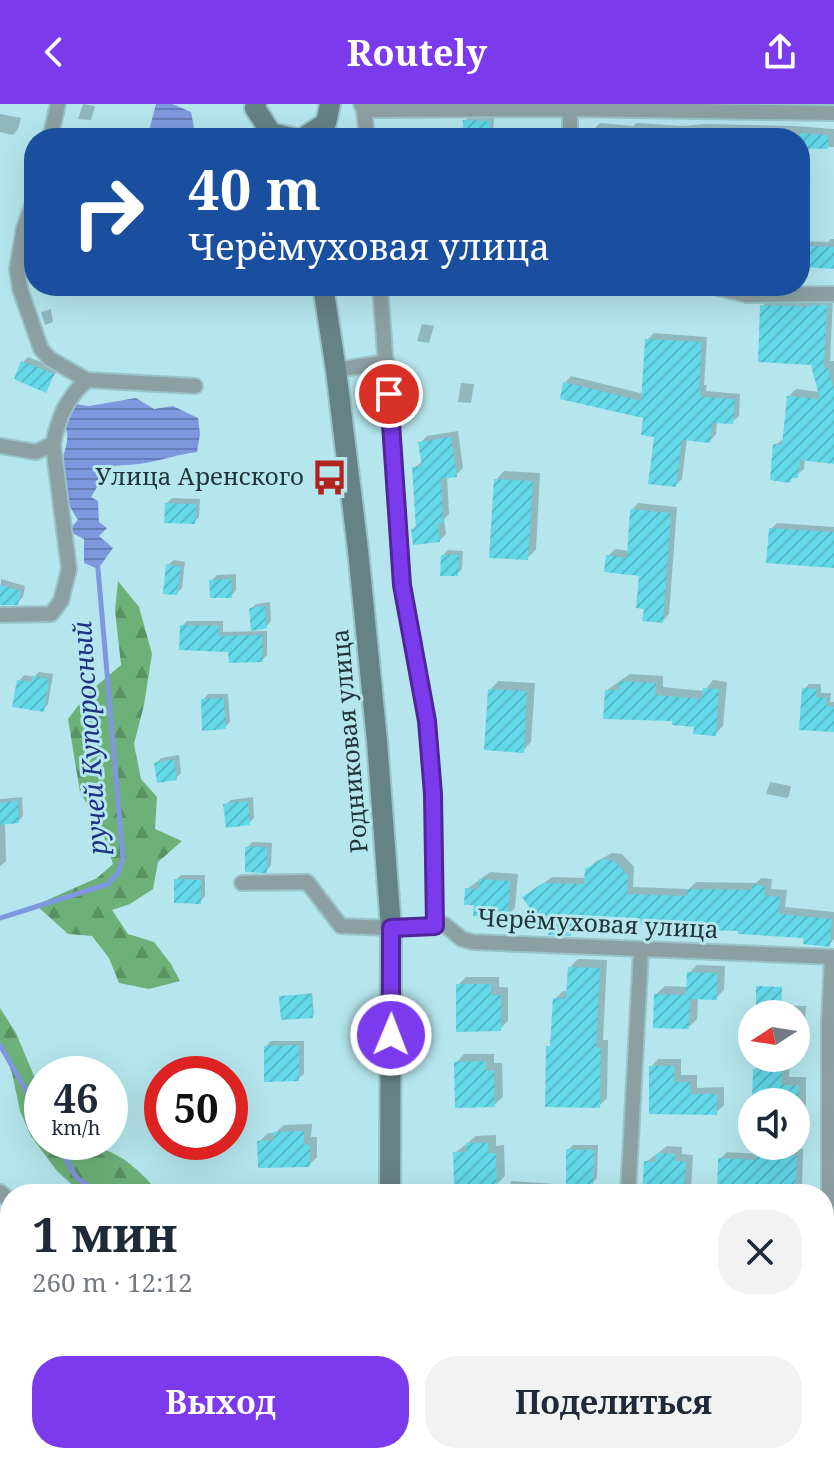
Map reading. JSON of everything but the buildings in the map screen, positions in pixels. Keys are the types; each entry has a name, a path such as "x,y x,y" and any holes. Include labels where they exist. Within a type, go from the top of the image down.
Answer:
{"main road":[{"path":"256,104 255,108 268,128"},
{"path":"318,128 326,123 330,104"},
{"name":"Родниковая улица","path":"325,296 336,370 377,741 391,928 390,1184"}],"street":[{"path":"52,128 58,104"},
{"path":"365,128 362,107 834,113"},
{"path":"570,109 570,128"},
{"path":"24,233 19,250 20,289 41,349 50,359 87,380 195,386"},
{"path":"810,294 834,294"},
{"path":"381,296 402,585 427,721 433,794 435,926"},
{"path":"336,370 387,362"},
{"path":"0,615 51,614 61,601 69,569 53,444 59,415 70,396 87,380"},
{"path":"0,446 36,452 53,444"},
{"name":"Черёмуховая улица","path":"242,883 307,882 341,926 391,928 445,925 462,939 473,942 833,957"},
{"path":"629,1184 641,950"},
{"path":"829,1184 829,1023 833,957"}],"green space":[{"path":"118,581 139,607 152,654 134,744 141,779 157,797 155,829 182,841 158,862 153,889 130,904 112,910 128,934 154,942 180,981 149,989 119,983 109,958 92,936 68,934 36,905 97,878 113,864 101,828 80,792 68,719 87,694 121,665 115,610"},
{"path":"0,1008 26,1056 24,1120 0,1041"},
{"path":"49,1160 124,1160 151,1184 71,1184"}],"water":[{"path":"156,104 172,104 191,112 194,128 150,128"},
{"path":"136,398 154,409 173,406 198,418 200,434 197,452 100,469 97,487 91,497 98,501 99,522 107,528 99,536 113,548 98,569 84,563 84,539 68,531 78,520 62,484 61,464 67,443 65,426 75,404 89,406"}],"waterway":[{"name":"ручей Купоросный","path":"0,918 108,884 118,873 123,858 98,569"},
{"name":"ручей Купоросный","path":"0,1045 24,1087"},
{"name":"ручей Купоросный","path":"66,1160 76,1177 85,1184"}],"place":[{"name":"Улица Аренского","path":"330,477"}],"route":[{"path":"389,394 402,585 427,721 433,794 435,926 391,928 391,1035"}]}
